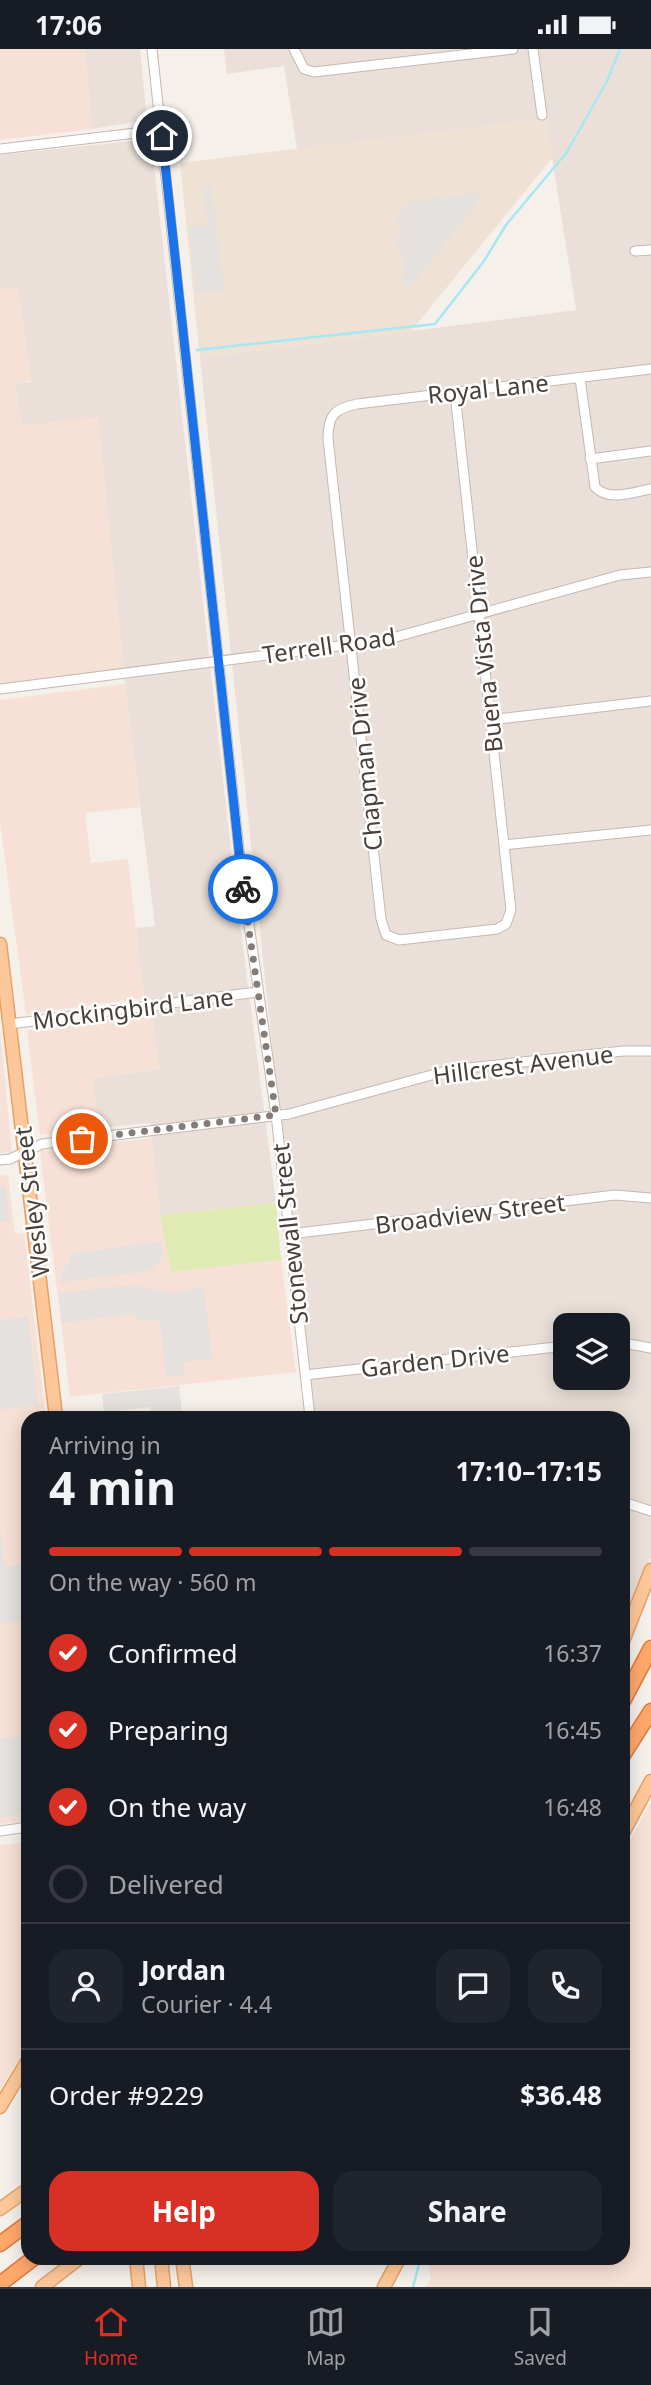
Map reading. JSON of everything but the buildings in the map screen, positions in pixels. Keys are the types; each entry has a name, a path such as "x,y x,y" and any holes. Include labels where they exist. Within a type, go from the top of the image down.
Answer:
{"highway":[{"path":"630,1688 651,1647"},
{"path":"630,1744 651,1711"},
{"path":"0,2244 21,2228"},
{"path":"0,2284 25,2265"}],"main road":[{"name":"Wesley Street","path":"0,944 56,1411"},
{"path":"630,1623 651,1570"},
{"path":"630,1820 651,1781"},
{"path":"0,2107 21,2072"},
{"path":"0,2209 21,2194"},
{"path":"42,2287 71,2265"},
{"path":"137,2265 139,2287"},
{"path":"162,2265 164,2287"},
{"path":"183,2265 186,2287"},
{"path":"384,2287 396,2265"}],"street":[{"name":"Stonewall Street","path":"152,49 257,992 276,1115 309,1411"},
{"path":"294,49 304,69 314,72 513,49"},
{"path":"533,49 542,115"},
{"path":"0,149 161,130"},
{"path":"635,251 651,250"},
{"name":"Royal Lane","path":"329,419 340,408 357,404 651,369"},
{"path":"580,378 596,487 604,494 618,495 651,489"},
{"name":"Buena Vista Drive","path":"455,393 510,915"},
{"name":"Chapman Drive","path":"329,419 328,439 381,919 386,935 411,939 497,929 506,924 510,915"},
{"path":"590,459 651,451"},
{"name":"Terrell Road","path":"0,689 385,640 620,575 651,572"},
{"path":"490,720 651,701"},
{"path":"504,845 651,830"},
{"name":"Mockingbird Lane","path":"10,1024 257,992"},
{"name":"Hillcrest Avenue","path":"0,1160 42,1144 276,1115 328,1105 450,1070 623,1051 651,1051"},
{"name":"Broadview Street","path":"290,1234 615,1195 651,1198"},
{"path":"630,1344 651,1348"},
{"name":"Garden Drive","path":"305,1375 553,1347"},
{"path":"630,1504 651,1511"},
{"path":"0,1831 21,1828"}],"shaded area":[{"path":"0,49 85,49 92,129 0,140"},
{"path":"85,49 140,49 147,120 92,129"},
{"path":"224,49 651,49 651,1558 630,1613 630,1411 310,1411 200,358 576,310 546,119 297,149 284,66 227,74"},
{"path":"546,119 553,157 411,331 200,358 180,163"},
{"path":"151,139 234,877 276,1203 160,1215 150,1123 98,1128 93,1078 159,1069 151,998 144,998 136,928 155,926 125,684 98,418 21,426 15,383 31,382 18,288 0,290 0,155"},
{"path":"211,186 224,290 196,293 189,227 208,225 203,187"},
{"path":"474,192 481,198 410,287 402,282 405,260 399,255 402,250 397,245 400,224 395,218 411,199 417,203 437,196 444,200 448,194 454,199"},
{"path":"18,288 31,381 15,383 21,426 98,417 124,668 0,684 0,290"},
{"path":"125,684 140,807 85,813 91,863 128,859 144,998 26,1014 0,822 0,700"},
{"path":"153,1014 159,1069 93,1078 98,1128 40,1135 27,1030"},
{"path":"0,1029 12,1152 0,1153"},
{"path":"152,1138 160,1215 171,1272 281,1260 296,1372 70,1397 40,1151"},
{"path":"8,1175 15,1234 24,1233 45,1411 21,1411 21,1822 0,1824 0,1176"},
{"path":"0,1186 6,1186 9,1221 0,1222"},
{"path":"161,1241 163,1257 149,1271 61,1282 61,1273 70,1261 70,1254"},
{"path":"131,1285 175,1293 204,1287 212,1359 184,1362 185,1375 166,1377 160,1319 137,1321 135,1313 62,1323 58,1293"},
{"path":"28,1317 38,1405 0,1410 0,1320"},
{"path":"179,1386 182,1411 150,1411 150,1407 104,1411 102,1394"},
{"path":"0,1529 5,1567 21,1565 21,1622 0,1624"},
{"path":"21,1736 21,1814 0,1817 0,1739"},
{"path":"651,1802 651,2287 426,2287 431,2278 428,2265 630,2265 630,1841"},
{"path":"21,1843 21,2056 0,2090 0,1845"}],"green space":[{"path":"276,1203 281,1260 171,1272 160,1215"}],"waterway":[{"path":"197,350 435,324 484,261 506,225 567,152 607,81 620,49"},
{"path":"413,2287 419,2265"}],"way so far":[{"path":"82,1139 276,1115 243,889"}],"route":[{"path":"162,136 243,889"}]}
